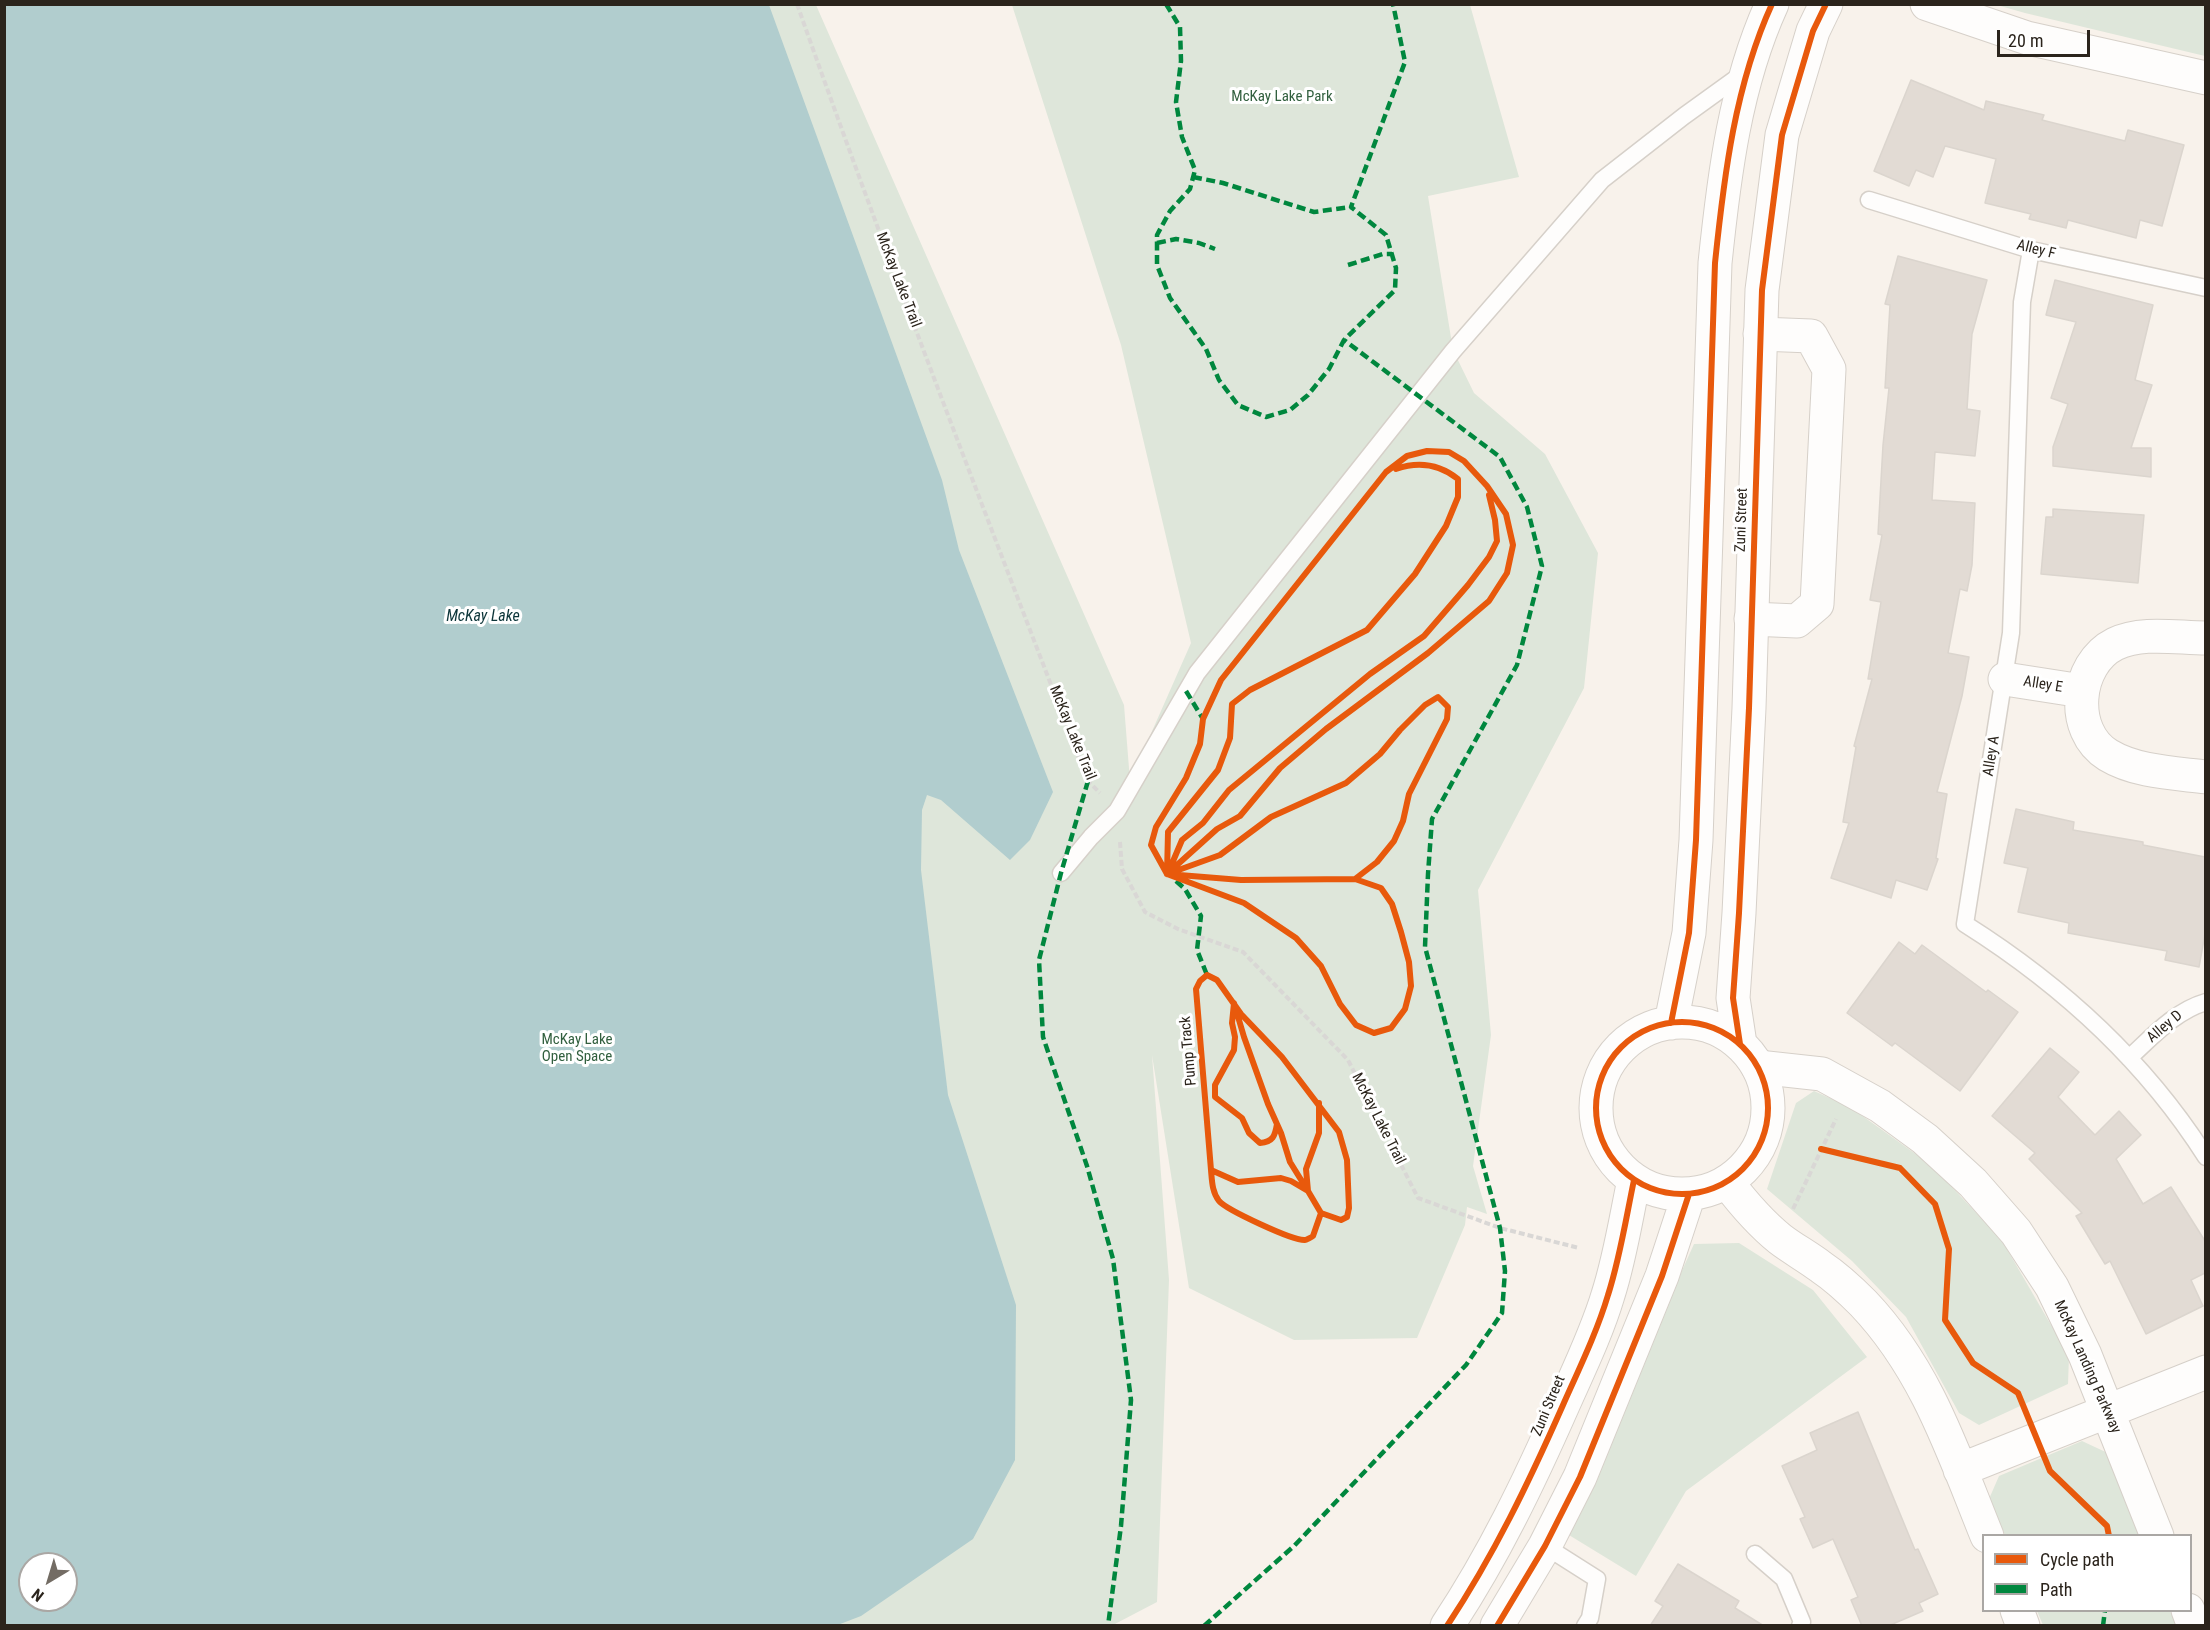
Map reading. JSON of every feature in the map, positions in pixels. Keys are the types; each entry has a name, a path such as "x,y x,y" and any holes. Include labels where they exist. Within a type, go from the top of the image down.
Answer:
{"main road":[{"path":"1671,1023 1689,933 1696,840 1715,263 1722,192 1736,117 1760,30 1772,4"},
{"name":"Zuni Street","path":"1749,1056 1733,998 1739,913 1762,290 1782,135 1814,32 1826,4"},
{"path":"1927,4 2027,38 2205,78"},
{"path":"1751,619 1797,621 1817,604 1829,369 1811,336 1760,334"},
{"path":"2204,769 2135,766 2123,763 2106,753 2090,736 2082,714 2082,691 2085,678 2097,659 2114,645 2136,637 2205,638"},
{"name":"Alley E","path":"2005,679 2082,691"},
{"path":"1671,1023 1696,1023 1719,1030 1749,1056 1767,1092 1768,1118 1761,1143 1747,1165 1727,1182 1708,1190 1689,1194 1660,1191 1634,1180 1615,1162 1602,1140 1596,1114 1598,1088 1608,1064 1624,1044 1646,1030 1671,1023"},
{"name":"McKay Landing Parkway","path":"1749,1056 1822,1074 1880,1106 1925,1138 1973,1183 2016,1233 2052,1287 2085,1355 2156,1534"},
{"name":"Zuni Street","path":"1447,1626 1476,1582 1528,1484 1571,1387 1608,1297 1618,1261 1634,1180"},
{"path":"1727,1182 1748,1210 1781,1240 1823,1269 1862,1303 1896,1342 1923,1386 1986,1534"},
{"path":"1497,1626 1545,1546 1580,1477 1662,1276 1689,1194"},
{"path":"1960,1470 2205,1372"},
{"path":"2017,1612 2023,1626"},
{"path":"2188,1612 2194,1626"}],"lane":[{"path":"1061,873 1091,837 1117,811 1197,673 1453,351 1602,180 1749,69"},
{"name":"Alley F","path":"1869,200 2031,250 2205,288"},
{"name":"Alley A","path":"2031,250 2022,302 2011,633 1965,924 2004,949 2075,1004 2129,1058 2163,1098 2204,1153"},
{"name":"Alley D","path":"2129,1058 2175,1017 2205,1002"},
{"path":"1545,1546 1597,1579 1590,1618 1585,1626"},
{"path":"1755,1554 1784,1579 1801,1624"}],"path":[{"path":"1789,1218 1836,1118"}],"green space":[{"name":"McKay Lake","path":"5,5 816,5 1124,705 1130,781 1191,643 1121,345 1012,5 1470,5 1519,177 1428,196 1453,350 1474,393 1545,454 1598,553 1584,688 1478,890 1491,1035 1473,1166 1487,1214 1467,1207 1465,1225 1417,1338 1294,1340 1189,1288 1152,1055 1169,1280 1157,1602 1113,1625 5,1626"},
{"path":"1997,5 2205,5 2205,56 2025,13"},
{"path":"1814,1091 1850,1107 1931,1165 2001,1239 2069,1356 2068,1384 1979,1425 1959,1413 1906,1317 1852,1261 1767,1189 1796,1103"},
{"path":"1739,1243 1813,1290 1867,1357 1686,1491 1636,1576 1564,1532 1694,1244"},
{"path":"2082,1441 2112,1455 2142,1534 2005,1534 1989,1499 1999,1476"},
{"path":"2037,1612 2170,1612 2176,1625 2043,1625"}],"water":[{"name":"McKay Lake","path":"5,4 769,5 942,480 959,550 1053,792 1030,840 1010,860 941,800 927,795 922,810 921,870 948,1095 1016,1305 1015,1460 973,1539 861,1616 835,1626 5,1625"}],"building":[{"path":"1911,80 1984,110 1986,101 2044,115 2042,120 2125,141 2128,130 2184,145 2162,226 2140,220 2136,238 2068,220 2066,228 2029,219 2031,214 1985,203 1996,159 1945,146 1933,177 1916,170 1909,186 1874,171"},
{"path":"1898,256 1987,280 1972,334 1967,409 1980,411 1975,456 1935,452 1932,500 1975,503 1972,565 1967,591 1960,589 1948,653 1969,657 1962,696 1937,792 1947,794 1936,858 1938,859 1927,890 1896,880 1891,898 1831,878 1849,823 1843,822 1856,747 1854,746 1872,679 1868,679 1881,602 1870,600 1882,535 1878,534 1889,388 1885,388 1890,305 1885,304"},
{"path":"2055,280 2153,305 2135,380 2152,385 2131,448 2151,448 2151,477 2053,466 2053,447 2068,404 2051,398 2076,322 2046,315"},
{"path":"2053,509 2144,515 2138,583 2041,574 2046,517 2053,517"},
{"path":"2016,809 2074,822 2073,830 2143,842 2143,845 2205,857 2205,934 2199,967 2165,960 2167,951 2068,933 2069,923 2018,912 2028,868 2004,863"},
{"path":"1899,942 1915,954 1922,945 1986,992 1988,990 2018,1012 1960,1091 1895,1043 1892,1046 1847,1013"},
{"path":"2050,1048 2079,1072 2058,1097 2095,1135 2119,1111 2141,1135 2116,1159 2143,1204 2171,1187 2205,1241 2205,1273 2191,1280 2203,1306 2146,1334 2110,1261 2105,1264 2076,1216 2082,1213 2029,1159 2035,1153 1992,1116"},
{"path":"1858,1412 1915,1550 1918,1549 1938,1594 1919,1603 1923,1611 1888,1626 1862,1626 1851,1600 1858,1597 1833,1539 1813,1548 1800,1519 1805,1517 1782,1466 1817,1450 1810,1433"},
{"path":"1678,1564 1739,1601 1735,1608 1764,1626 1650,1626 1663,1606 1655,1601"}],"marked path":[{"path":"1166,4 1180,27 1181,61 1176,102 1182,137 1195,170 1190,189 1170,211 1157,235 1157,265 1170,298 1206,349 1219,380 1238,405 1266,417 1290,410 1308,395 1329,369 1344,340 1395,290 1396,268 1386,235 1351,207 1405,62 1393,4"},
{"path":"1193,177 1223,183 1314,212 1351,207"},
{"path":"1157,243 1176,239 1199,243 1215,249"},
{"path":"1348,265 1383,254 1392,254"},
{"path":"1204,1626 1294,1546 1466,1365 1502,1313 1505,1271 1500,1228 1425,947 1428,874 1432,819 1517,665 1542,566 1527,507 1500,457 1344,340"},
{"path":"1186,691 1203,719"},
{"path":"1088,781 1039,960 1043,1037 1087,1166 1113,1259 1131,1400 1121,1526 1108,1626"},
{"path":"1176,881 1185,889 1201,916 1197,950 1207,975"},
{"path":"2103,1626 2105,1612"}],"cycle path":[{"path":"1671,1023 1689,933 1696,840 1715,263 1727,164 1740,99 1759,35 1772,4"},
{"path":"1740,1044 1733,998 1749,708 1762,290 1782,135 1813,31 1826,4"},
{"path":"1167,874 1217,829 1240,816 1280,768 1326,729 1428,653 1489,601 1507,573 1513,545 1506,514 1487,486 1464,461 1449,452 1427,451 1407,456 1386,472 1221,680 1203,719 1200,744 1186,778 1156,827 1151,845 1167,874 1244,903 1296,938 1321,966 1340,1004 1356,1025 1374,1033 1391,1028 1405,1009 1411,986 1409,962 1392,904 1381,888 1355,879 1241,880 1167,874"},
{"path":"1167,874 1168,832 1218,770 1230,738 1232,704 1250,690 1367,630 1415,574 1446,526 1458,497 1458,479 1444,470 1428,465 1413,465 1396,469"},
{"path":"1171,866 1182,840 1203,823 1229,790 1370,674 1424,636 1468,585 1489,557 1497,541 1489,495"},
{"path":"1173,872 1220,855 1271,817 1346,783 1380,754 1425,705 1438,697 1448,707 1447,719 1409,794 1403,821 1394,841 1377,862 1355,879"},
{"name":"Pump Track","path":"1211,1170 1215,1194 1224,1205 1288,1236 1305,1240 1313,1236 1321,1213 1308,1191 1281,1178 1238,1182 1211,1170 1196,989 1207,975 1217,980 1241,1014 1282,1057 1339,1132 1347,1160 1349,1208 1347,1217 1341,1220 1321,1213"},
{"path":"1277,1124 1276,1128 1275,1132 1273,1138 1260,1143 1249,1133 1242,1118 1215,1097 1215,1085 1234,1050 1235,1037 1232,1023 1234,1003 1244,1037 1281,1133 1290,1162 1308,1191 1306,1169 1319,1133 1319,1103"},
{"path":"1682,1022 1715,1029 1743,1047 1761,1075 1768,1108 1761,1141 1743,1169 1715,1187 1682,1194 1649,1187 1621,1169 1603,1141 1596,1108 1603,1075 1621,1047 1649,1029 1682,1022"},
{"path":"1821,1149 1900,1168 1935,1204 1949,1249 1945,1320 1973,1363 2018,1393 2050,1471 2107,1526 2109,1534"},
{"path":"1447,1626 1510,1518 1587,1350 1604,1309 1612,1281 1634,1180"},
{"path":"1497,1626 1545,1546 1580,1477 1662,1276 1689,1194"}],"park label":[{"name":"McKay Lake Park","path":"1282,97"},
{"name":"McKay Lake Open Space","path":"577,1048"}]}
